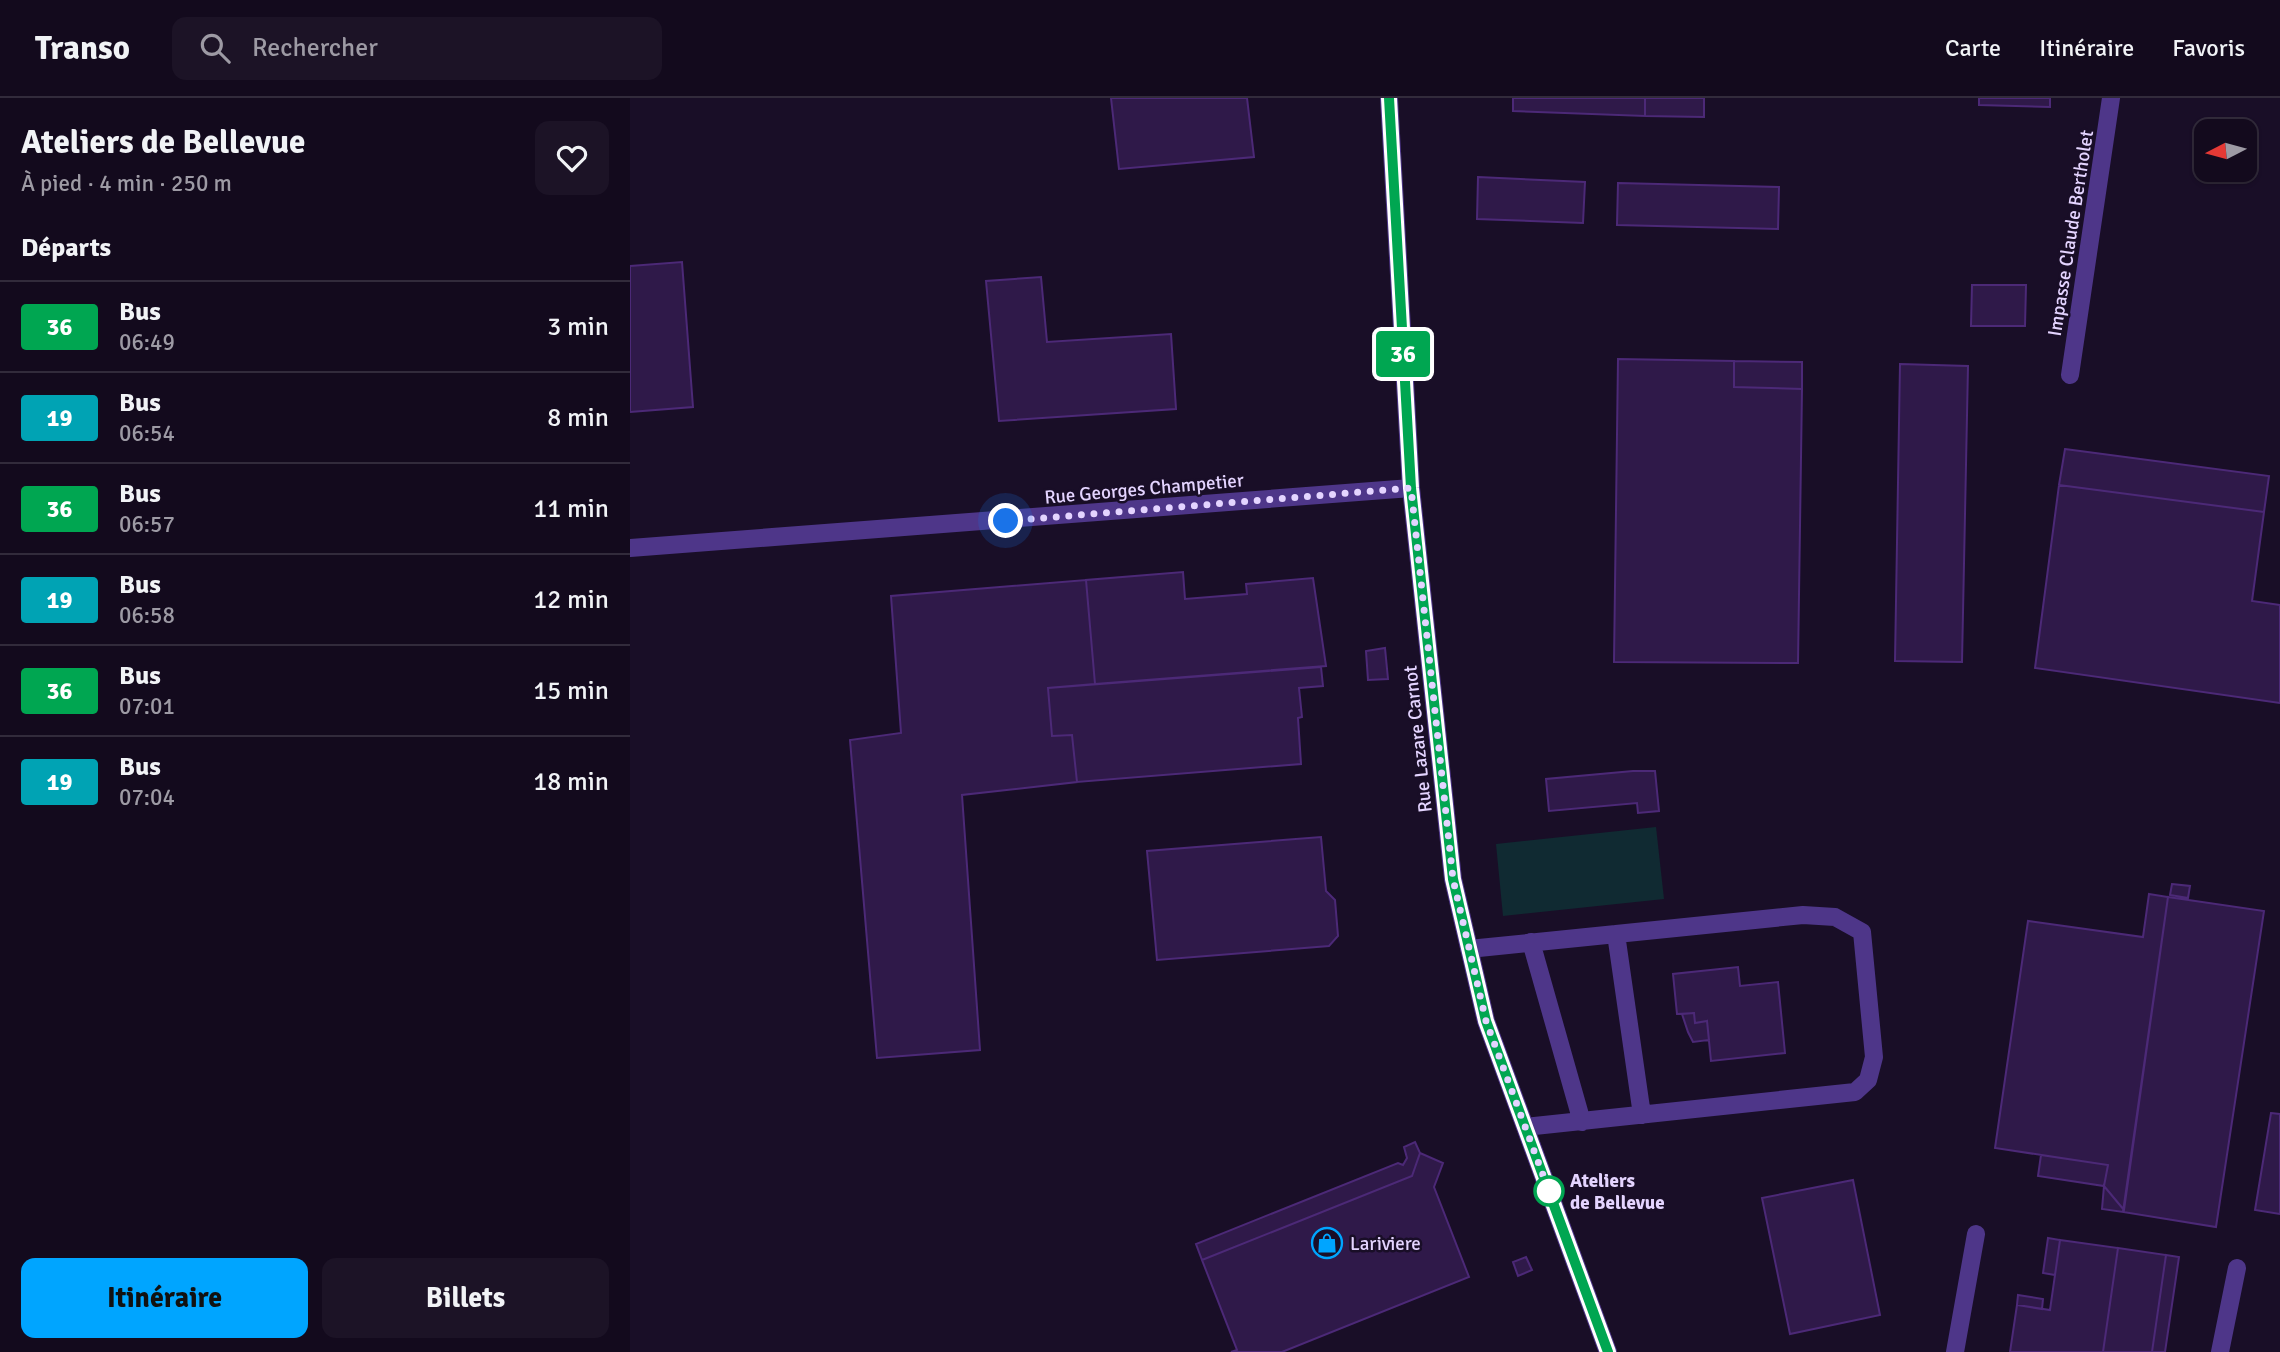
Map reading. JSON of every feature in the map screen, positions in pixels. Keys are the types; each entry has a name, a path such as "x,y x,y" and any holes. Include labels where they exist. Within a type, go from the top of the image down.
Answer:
{"street":[{"name":"Rue Lazare Carnot","path":"1389,98 1411,488 1453,879 1486,1021 1608,1352"},
{"name":"Impasse Claude Bertholet","path":"2070,375 2111,98"},
{"name":"Rue Georges Champetier","path":"630,548 1411,488"},
{"path":"1469,949 1803,915 1835,917 1862,932 1874,1057 1868,1080 1855,1092 1525,1127"},
{"path":"1616,934 1642,1115"},
{"path":"1531,943 1581,1122"},
{"path":"1955,1352 1976,1234"},
{"path":"2220,1352 2237,1268"}],"shaded area":[{"path":"1656,827 1664,899 1503,916 1496,844"}],"building":[{"path":"1111,98 1247,98 1254,157 1119,169"},
{"path":"1513,98 1645,98 1645,116 1513,111"},
{"path":"1645,98 1704,98 1704,117 1645,116"},
{"path":"1979,98 2050,98 2050,107 1979,105"},
{"path":"1478,177 1585,182 1583,223 1477,219"},
{"path":"1618,183 1779,187 1778,229 1617,225"},
{"path":"682,262 693,407 630,412 630,266"},
{"path":"1041,277 1047,342 1171,334 1176,409 999,421 986,281"},
{"path":"1972,285 2026,285 2025,326 1971,326"},
{"path":"1618,359 1734,361 1734,387 1802,389 1798,663 1614,662"},
{"path":"1734,361 1802,362 1802,389 1734,387"},
{"path":"1900,364 1968,366 1962,662 1895,661"},
{"path":"2065,449 2269,476 2264,512 2059,485"},
{"path":"2059,485 2264,512 2252,601 2280,605 2280,703 2035,668"},
{"path":"1183,572 1185,599 1247,594 1246,584 1313,578 1326,666 1095,684 1086,580"},
{"path":"1086,580 1095,684 1048,688 1052,736 1072,735 1077,782 962,795 980,1050 877,1058 850,740 901,733 891,596"},
{"path":"1385,648 1388,679 1368,680 1366,651"},
{"path":"1321,667 1323,686 1299,688 1302,717 1298,718 1301,764 1077,782 1072,735 1052,736 1048,688"},
{"path":"1655,771 1659,811 1638,813 1637,803 1549,811 1546,779"},
{"path":"1321,837 1326,891 1335,900 1338,936 1329,946 1157,960 1147,851"},
{"path":"2172,884 2190,886 2188,898 2170,895"},
{"path":"2149,894 2168,897 2124,1210 2104,1186 2108,1165 1995,1148 2028,921 2143,937"},
{"path":"2168,897 2264,911 2216,1227 2123,1212"},
{"path":"1738,967 1740,986 1778,982 1785,1053 1711,1061 1707,1021 1695,1023 1694,1013 1677,1014 1673,974"},
{"path":"1694,1013 1695,1023 1707,1021 1709,1040 1693,1042 1682,1014"},
{"path":"2271,1113 2280,1114 2280,1214 2255,1210"},
{"path":"1415,1142 1420,1153 1412,1176 1202,1260 1196,1244 1398,1163 1403,1165 1407,1158 1404,1147"},
{"path":"1420,1153 1443,1163 1434,1187 1469,1277 1282,1352 1231,1352 1237,1350 1202,1260 1412,1176"},
{"path":"2041,1155 2108,1165 2104,1186 2038,1176"},
{"path":"1853,1180 1880,1315 1790,1334 1762,1198"},
{"path":"2104,1186 2124,1210 2123,1212 2102,1209"},
{"path":"2048,1238 2060,1240 2055,1275 2043,1273"},
{"path":"2060,1240 2118,1248 2103,1352 2010,1352 2017,1305 2050,1310"},
{"path":"2118,1248 2166,1255 2152,1352 2103,1352"},
{"path":"2166,1255 2179,1257 2165,1352 2152,1352"},
{"path":"1526,1257 1532,1270 1518,1276 1513,1262"},
{"path":"2018,1295 2043,1299 2042,1309 2017,1305"}],"bus line":[{"name":"36","path":"1389,98 1411,488 1453,879 1486,1021 1608,1352"}],"place":[{"name":"Ateliers de Bellevue","path":"1549,1191"},
{"name":"Lariviere","path":"1327,1243"}],"route":[{"path":"1006,521 1411,488 1453,879 1486,1021 1553,1202 1549,1191"}]}
